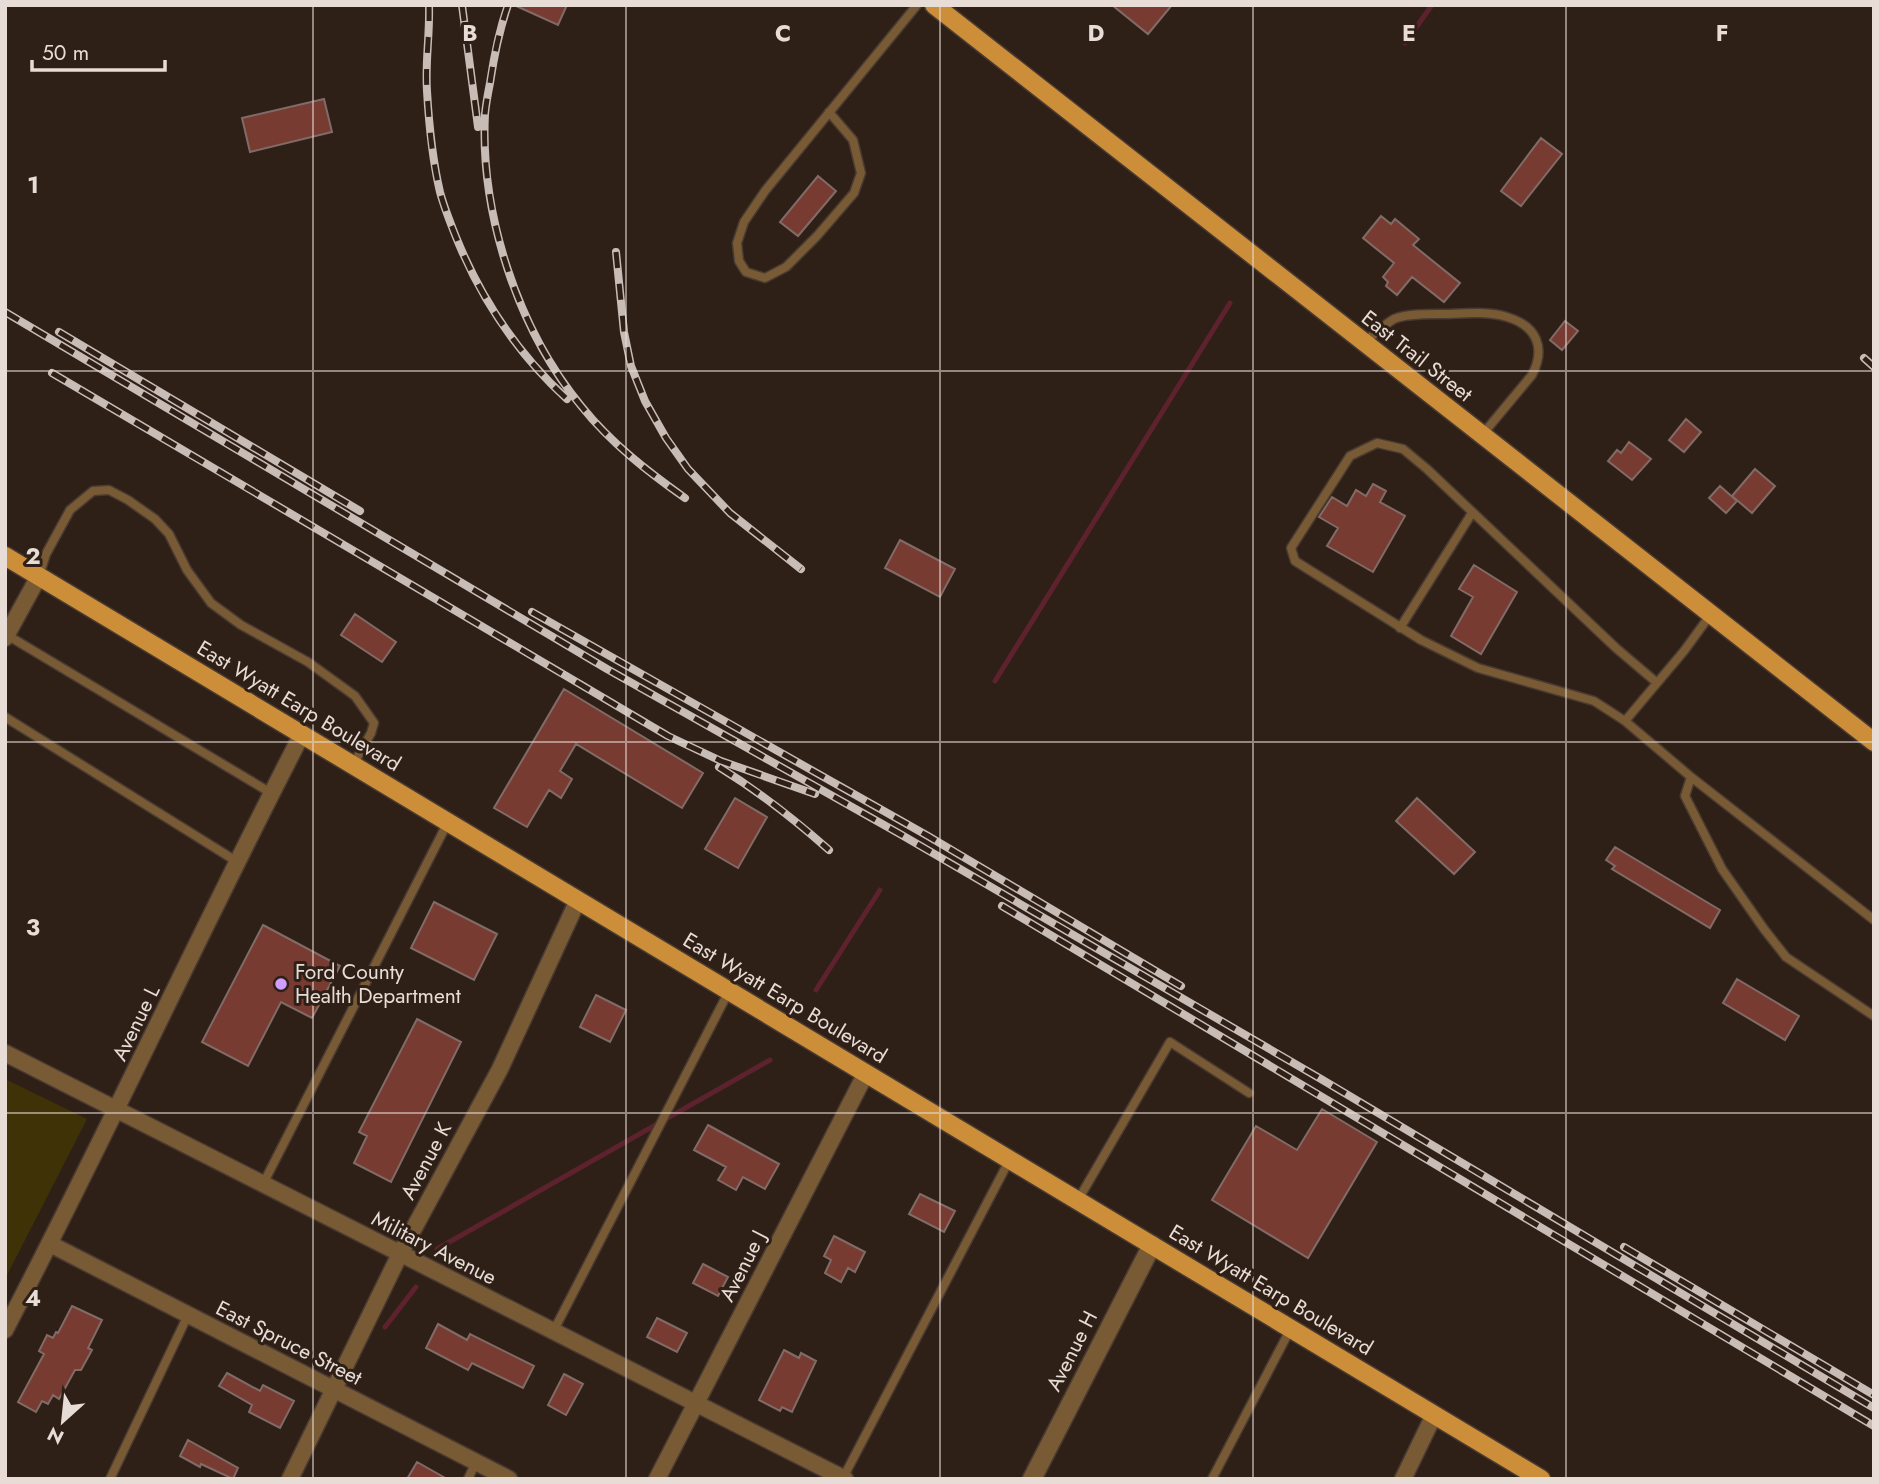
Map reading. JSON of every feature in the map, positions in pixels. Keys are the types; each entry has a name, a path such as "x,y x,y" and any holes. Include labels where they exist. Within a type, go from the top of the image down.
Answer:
{"main road":[{"name":"East Trail Street","path":"934,5 1874,741"},
{"name":"East Wyatt Earp Boulevard","path":"5,556 1541,1479"}],"street":[{"path":"6,637 39,576"},
{"name":"Avenue L","path":"5,1330 117,1110 236,861 302,734"},
{"name":"Avenue K","path":"290,1479 400,1254 500,1069 578,900"},
{"name":"Military Avenue","path":"5,1054 844,1478"},
{"name":"Avenue J","path":"657,1479 866,1073"},
{"name":"East Spruce Street","path":"50,1244 509,1479"},
{"name":"Avenue H","path":"1032,1479 1152,1245"},
{"path":"1404,1479 1434,1415"}],"lane":[{"path":"829,112 853,139 861,173 854,193 786,267 765,278 746,272 739,261 737,243 744,222 765,191 829,112 917,5"},
{"path":"1363,343 1396,318 1424,314 1475,313 1506,316 1523,325 1535,336 1540,348 1537,364 1532,375 1482,435"},
{"path":"1656,682 1403,449 1377,443 1350,456 1291,548 1295,561 1421,640 1478,668 1594,701 1625,721 1691,777 1874,920"},
{"path":"39,576 46,554 70,510 93,491 109,490 128,500 155,519 169,534 187,570 211,603 241,625 308,662 355,696 374,723 372,733 354,765"},
{"path":"1400,628 1472,513"},
{"path":"1625,721 1684,651 1711,614"},
{"path":"6,637 271,793"},
{"path":"5,717 236,861"},
{"path":"1691,777 1685,796 1722,869 1764,929 1786,957 1874,1016"},
{"path":"263,1184 448,822"},
{"path":"553,1332 729,991"},
{"path":"1078,1200 1170,1042 1249,1093"},
{"path":"844,1478 1010,1160"},
{"path":"110,1479 188,1315"},
{"path":"1212,1479 1291,1328"},
{"path":"468,1479 476,1462"}],"shaded area":[{"path":"5,1079 87,1119 5,1279"}],"building":[{"path":"514,5 567,5 558,25"},
{"path":"1112,5 1172,5 1148,34"},
{"path":"324,99 332,132 250,152 242,118"},
{"path":"1541,138 1562,154 1521,206 1501,191"},
{"path":"818,176 836,191 798,236 780,222"},
{"path":"1381,216 1391,224 1395,219 1419,239 1413,245 1460,283 1444,302 1412,277 1397,295 1386,286 1388,282 1383,277 1394,263 1363,238"},
{"path":"1565,321 1578,331 1562,350 1550,340"},
{"path":"1686,419 1701,432 1684,452 1669,440"},
{"path":"1629,442 1651,459 1632,480 1608,461 1617,450 1621,453"},
{"path":"1755,469 1775,486 1752,513 1732,496"},
{"path":"1373,484 1386,491 1380,502 1405,516 1373,572 1327,546 1338,528 1319,517 1332,497 1347,506 1356,490 1366,496"},
{"path":"1720,486 1737,501 1726,513 1709,498"},
{"path":"900,540 955,569 940,597 885,568"},
{"path":"1474,565 1517,592 1481,654 1451,636 1473,597 1459,589"},
{"path":"355,614 396,642 382,662 341,635"},
{"path":"564,689 703,773 682,808 576,744 560,771 572,779 561,798 549,790 527,827 494,808"},
{"path":"735,798 767,817 738,868 705,849"},
{"path":"1417,798 1475,852 1454,874 1396,821"},
{"path":"1615,847 1720,910 1710,928 1612,869 1615,866 1606,860"},
{"path":"434,902 497,934 474,980 411,948"},
{"name":"Ford County Health Department","path":"263,925 340,966 312,1018 281,1002 248,1066 202,1042"},
{"path":"1737,979 1799,1016 1785,1040 1723,1003"},
{"path":"596,995 626,1010 610,1042 580,1027"},
{"path":"417,1019 461,1042 391,1182 354,1163 367,1136 359,1132"},
{"path":"1322,1109 1377,1142 1308,1258 1212,1200 1256,1126 1297,1150"},
{"path":"708,1125 779,1164 765,1189 743,1177 736,1190 718,1180 726,1167 694,1150"},
{"path":"920,1194 955,1211 944,1232 909,1214"},
{"path":"834,1236 865,1252 855,1272 848,1268 841,1282 825,1273 831,1260 824,1256"},
{"path":"703,1264 728,1277 718,1296 693,1283"},
{"path":"72,1306 102,1320 88,1348 92,1350 81,1370 75,1370 59,1399 53,1395 48,1404 42,1401 36,1412 18,1402 44,1354 39,1351 47,1335 53,1338 56,1332 58,1333"},
{"path":"657,1318 687,1333 677,1352 647,1337"},
{"path":"438,1324 467,1340 470,1334 534,1366 523,1388 472,1363 468,1370 426,1348"},
{"path":"784,1350 799,1358 801,1353 816,1361 792,1412 782,1407 780,1411 759,1400"},
{"path":"227,1373 260,1391 263,1385 294,1401 280,1428 249,1412 252,1405 219,1386"},
{"path":"564,1374 583,1384 566,1415 548,1405"},
{"path":"188,1440 238,1468 233,1479 201,1464 200,1467 180,1456"},
{"path":"417,1462 447,1479 407,1479"}],"waterway":[{"path":"1405,43 1432,5"},
{"path":"995,681 1230,303"},
{"path":"816,990 880,890"},
{"path":"437,1249 770,1060"},
{"path":"385,1327 416,1287"}],"railway":[{"path":"429,5 429,116 435,167 445,209 466,260 489,304 532,363 567,399"},
{"path":"462,5 478,127"},
{"path":"508,5 495,53 485,114 489,191 508,269 539,343 582,407 630,456 685,498"},
{"path":"616,252 624,332 631,366 645,401 666,438 688,469 730,513 801,569"},
{"path":"5,312 607,669 900,834 1321,1079 1874,1408"},
{"path":"59,332 360,511"},
{"path":"1864,358 1874,367"},
{"path":"52,373 668,736 721,761 815,794"},
{"path":"532,612 928,836 1181,986"},
{"path":"719,767 776,806 829,850"},
{"path":"1002,906 1874,1426"},
{"path":"1624,1247 1874,1395"}],"place":[{"name":"Ford County Health Department","path":"281,984"}]}
